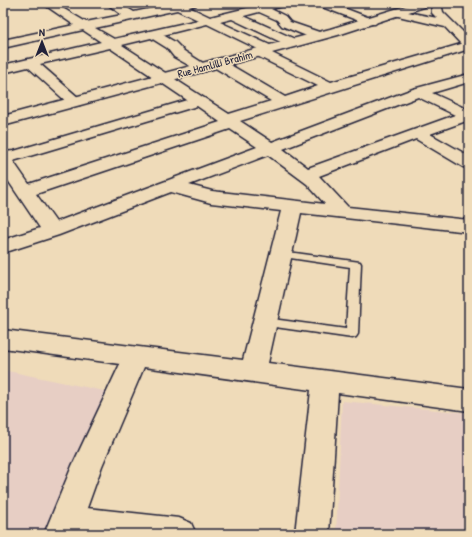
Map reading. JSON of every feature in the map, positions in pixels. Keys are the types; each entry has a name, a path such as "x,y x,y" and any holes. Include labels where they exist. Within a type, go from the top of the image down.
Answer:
{"street":[{"path":"51,3 270,148 306,175 342,212"},
{"path":"111,3 132,16"},
{"path":"3,44 192,3"},
{"path":"248,3 281,18 286,24 318,36"},
{"path":"3,69 284,3"},
{"path":"321,3 371,22"},
{"name":"Rue Hamlilli Brahim","path":"3,121 371,22 399,8 426,3"},
{"path":"25,191 330,86 468,43 438,13 436,3"},
{"path":"464,3 469,5"},
{"path":"178,6 330,86"},
{"path":"399,8 448,24"},
{"path":"233,16 293,43"},
{"path":"27,27 72,18"},
{"path":"154,34 167,42 179,54 201,68"},
{"path":"31,63 75,102"},
{"path":"217,63 284,102"},
{"path":"3,247 52,231 418,92 469,78"},
{"path":"418,92 466,119"},
{"path":"52,231 3,158 199,101"},
{"path":"306,175 417,133 466,119"},
{"path":"417,133 469,163"},
{"path":"170,186 211,196 292,208 469,226"},
{"path":"253,371 292,208"},
{"path":"3,339 469,400"},
{"path":"136,357 87,466 64,527 179,534"},
{"path":"312,534 325,380"}],"lane":[{"path":"265,322 352,334 356,264 281,254"}],"shaded area":[{"path":"3,370 114,393 54,534 3,534"},
{"path":"342,401 469,413 469,534 336,534"}]}
